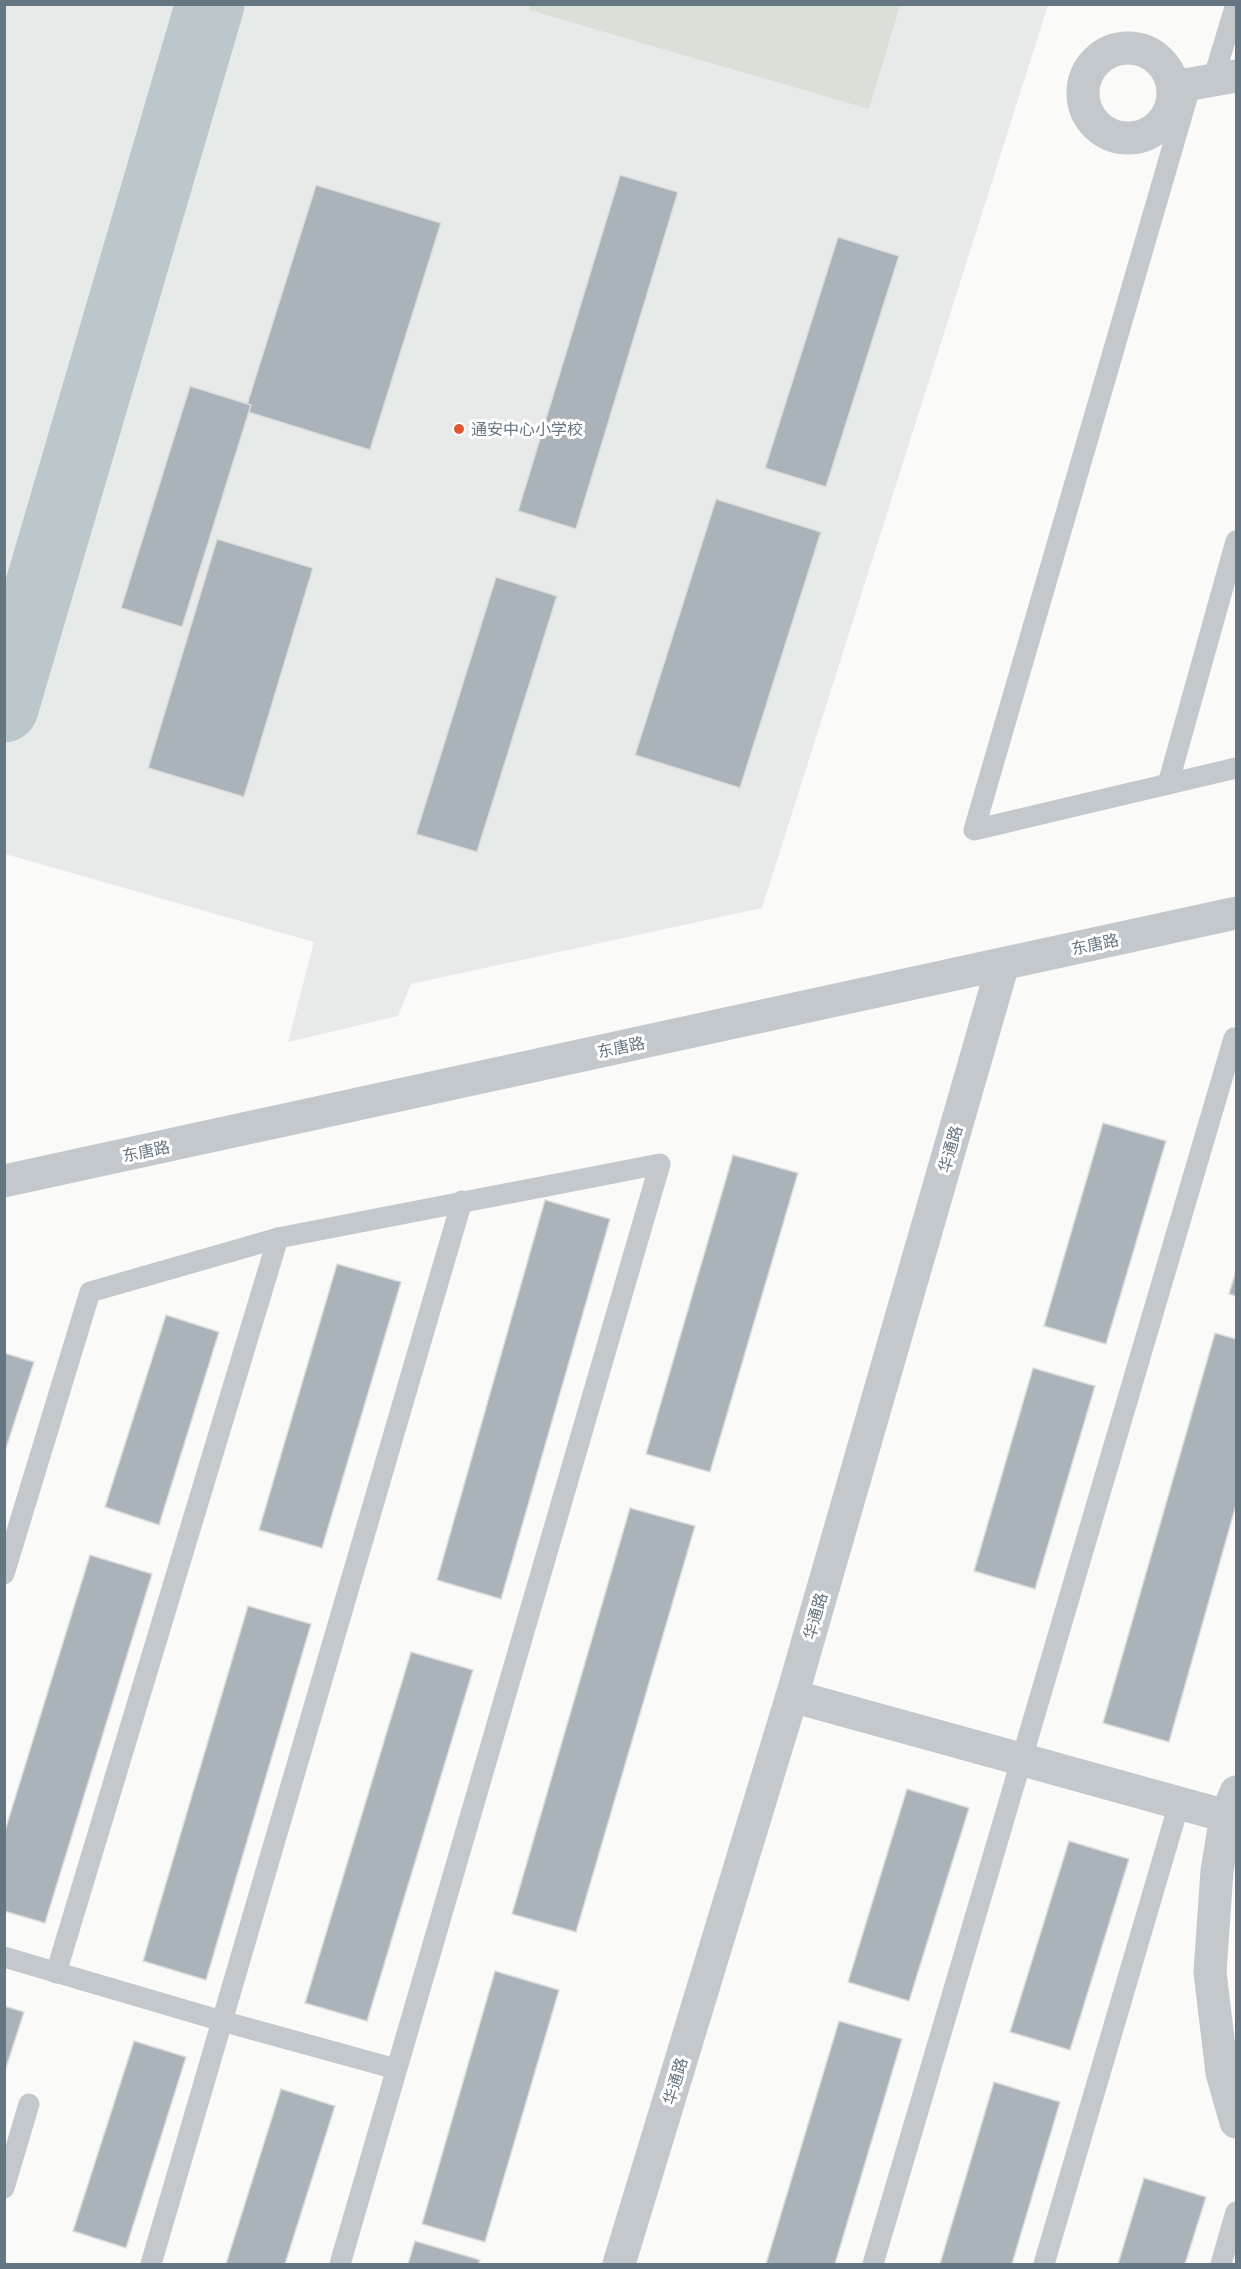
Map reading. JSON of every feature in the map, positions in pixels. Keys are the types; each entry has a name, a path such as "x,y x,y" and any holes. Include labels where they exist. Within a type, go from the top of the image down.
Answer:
{"street":[{"name":"东唐路","path":"4,1181 1236,913"},
{"name":"华通路","path":"619,2265 792,1696 1003,964"},
{"path":"792,1696 1179,1804 1231,1804 1217,1872 1210,1972 1222,2073 1236,2122"}],"lane":[{"path":"1236,4 1203,81 974,830 1236,768"},
{"path":"1168,784 1236,541"},
{"path":"873,2265 1234,1038"},
{"path":"4,1574 90,1292 278,1238 660,1164 340,2265"},
{"path":"151,2265 462,1201"},
{"path":"56,1972 278,1238"},
{"path":"1044,2265 1179,1804"},
{"path":"4,1957 396,2069"},
{"path":"4,2188 29,2104"},
{"path":"1221,2265 1236,2212"}],"shaded area":[{"path":"531,4 900,5 869,109 529,10"},
{"name":"通安中心小学校","path":"4,5 1048,5 762,908 411,984 398,1016 288,1042 314,942 5,854"}],"building":[{"path":"620,175 678,192 576,529 518,511"},
{"path":"316,185 441,223 370,450 245,411"},
{"path":"838,237 899,256 826,487 765,468"},
{"path":"190,386 251,405 182,627 121,608"},
{"path":"716,499 821,532 740,788 635,755"},
{"path":"217,539 313,568 244,797 148,768"},
{"path":"496,577 557,596 477,852 416,834"},
{"path":"1103,1123 1166,1141 1106,1344 1044,1326"},
{"path":"733,1155 798,1173 710,1472 646,1454"},
{"path":"545,1200 610,1219 501,1599 437,1580"},
{"path":"337,1264 401,1282 322,1548 259,1530"},
{"path":"1236,1271 1236,1296 1229,1294"},
{"path":"166,1315 219,1332 159,1525 105,1507"},
{"path":"1215,1333 1236,1339 1236,1505 1169,1742 1103,1723"},
{"path":"4,1353 34,1362 4,1454"},
{"path":"1033,1368 1095,1386 1035,1589 974,1571"},
{"path":"630,1508 695,1526 576,1932 512,1914"},
{"path":"90,1555 152,1574 45,1923 4,1911 4,1834"},
{"path":"248,1606 311,1624 206,1980 143,1961"},
{"path":"411,1652 473,1670 367,2021 305,2003"},
{"path":"907,1789 969,1808 909,2001 848,1982"},
{"path":"1069,1841 1129,1859 1070,2050 1010,2032"},
{"path":"495,1971 559,1990 485,2242 422,2224"},
{"path":"4,2006 24,2012 4,2074"},
{"path":"839,2021 902,2039 835,2264 766,2264"},
{"path":"134,2041 186,2057 126,2248 73,2231"},
{"path":"994,2082 1060,2102 1012,2264 940,2264"},
{"path":"281,2089 335,2106 285,2264 226,2264"},
{"path":"1144,2178 1206,2197 1185,2264 1118,2264"},
{"path":"415,2241 480,2260 478,2264 408,2264"}],"waterway":[{"path":"4,708 210,4"}],"place":[{"name":"通安中心小学校","path":"459,429"}]}
